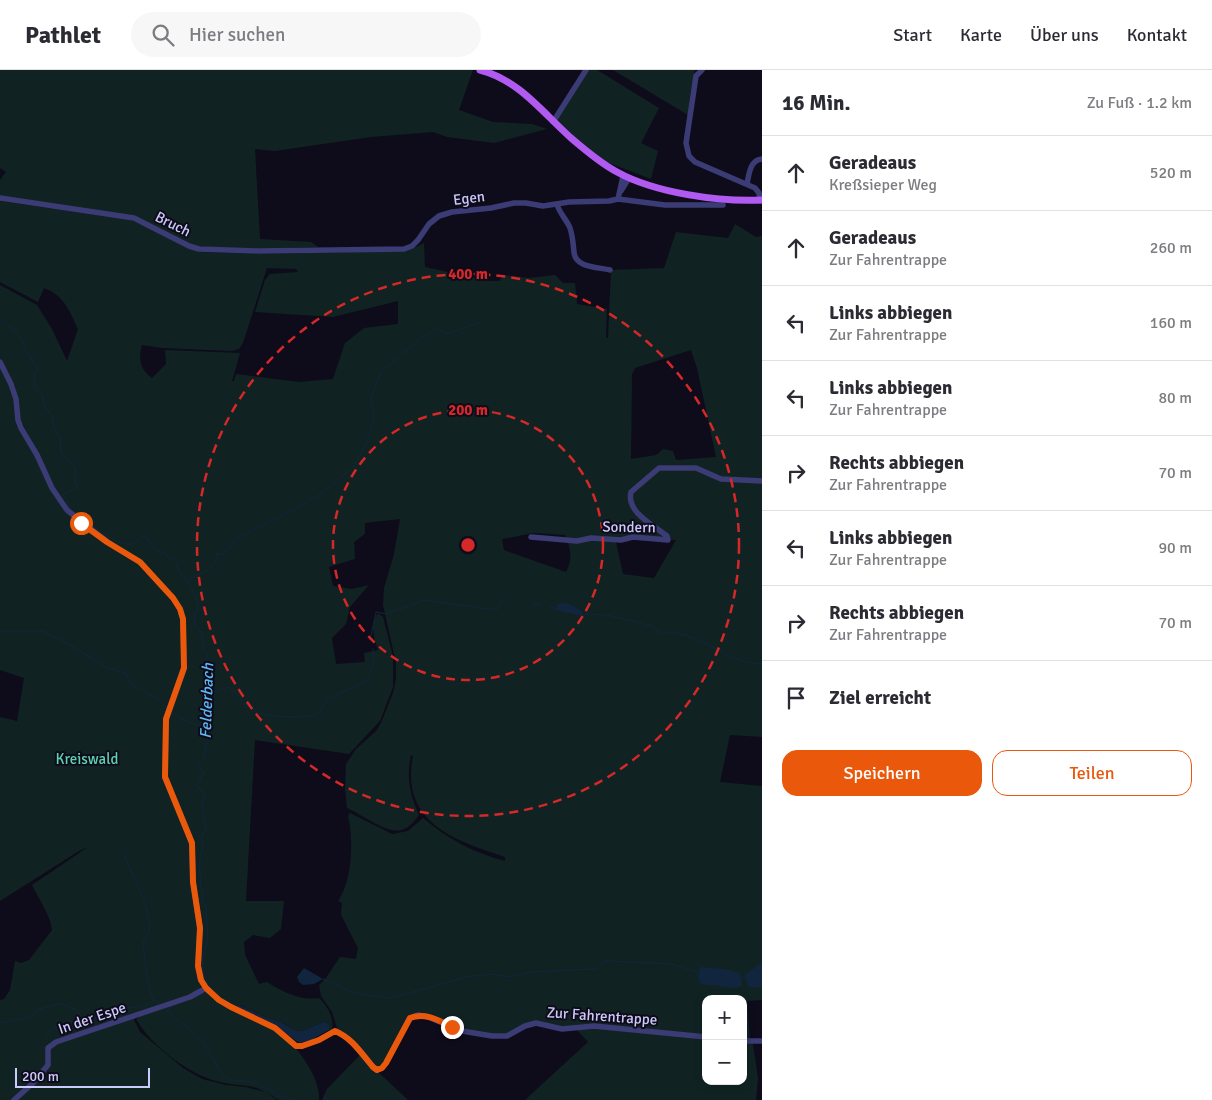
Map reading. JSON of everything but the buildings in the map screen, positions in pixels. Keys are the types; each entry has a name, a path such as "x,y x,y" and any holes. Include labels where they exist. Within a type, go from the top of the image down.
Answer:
{"main road":[{"path":"480,70 500,77 517,88 584,150 607,167 626,177 683,193 710,198 758,200"}],"street":[{"path":"553,122 586,70"},
{"path":"702,70 696,76 693,95 686,144 689,156 695,162 757,190 758,200"},
{"path":"749,185 753,163 756,160 762,159"},
{"path":"618,199 626,177"},
{"name":"Bruch","path":"0,198 134,218 189,246 200,249 258,251 367,249"},
{"name":"Egen","path":"367,249 404,249 412,246 429,224 439,216 452,212 492,208 514,203 543,206 618,199 673,205 723,205"},
{"path":"557,204 569,226 576,260 588,266 610,270"},
{"path":"0,362 11,384 21,428 37,455 52,488 67,510 107,542 140,562 173,598 180,609 183,619 184,668 166,719 165,767 167,784 192,843 193,882 200,928 198,972 206,988"},
{"name":"Sondern","path":"531,537 577,541 591,538 620,540 633,537 668,540 667,536 638,513 630,502 631,492 659,468 696,468 721,479 762,481"},
{"name":"Zur Fahrentrappe","path":"206,988 231,1007 275,1028 296,1046 302,1046 319,1040 335,1031 344,1035 377,1070 386,1063 410,1018 418,1015 428,1017 462,1031 492,1036 507,1036 525,1026 536,1023 562,1029 594,1026 702,1037"},
{"name":"In der Espe","path":"14,1100 33,1083 48,1065 48,1048 56,1042 190,997 206,988"},
{"path":"747,1041 762,1041"}],"green space":[{"path":"0,70 473,70 459,110 493,122 532,124 547,129 494,143 447,137 433,132 371,137 275,151 255,149 260,239 311,242 318,247 243,249 192,246 138,218 0,196 0,180 6,172 0,168"},
{"path":"587,70 597,70 659,108 641,143 658,151 651,179 604,161 555,121"},
{"path":"613,70 695,70 688,115"},
{"name":"Kreiswald","path":"0,201 137,221 187,248 200,252 265,254 392,251 414,248 424,243 425,267 489,281 499,281 504,275 529,278 555,275 563,283 575,283 577,304 607,309 606,337 608,338 611,270 664,268 676,232 728,238 735,224 756,237 762,236 762,480 758,480 762,481 762,737 730,735 720,782 762,786 762,1000 747,1001 747,995 702,995 702,1036 592,1024 560,1027 536,1022 527,1024 508,1034 493,1035 460,1029 428,1015 418,1014 408,1017 385,1062 378,1067 373,1066 353,1041 338,1031 332,1012 321,996 319,985 340,957 356,959 358,948 341,915 342,903 338,901 343,893 349,872 351,836 348,816 350,813 392,834 408,831 423,818 462,844 483,854 505,861 505,857 450,835 435,825 423,812 415,797 411,779 413,756 411,755 410,786 419,815 414,822 401,830 389,829 347,808 345,789 346,764 356,749 376,731 381,723 393,693 396,679 396,663 383,605 384,588 394,554 400,519 365,523 365,534 354,542 355,559 329,567 333,586 352,589 369,585 350,607 346,624 332,638 336,664 365,662 364,653 378,650 373,626 378,613 383,617 393,656 393,687 380,721 349,754 255,740 246,901 284,901 281,929 270,938 253,935 244,942 245,955 259,984 267,982 298,997 319,998 330,1012 332,1030 329,1030 329,1025 326,1021 302,1031 294,1030 281,1022 240,1005 233,1007 207,986 201,973 199,961 202,935 194,883 193,839 170,788 165,772 163,777 191,842 192,878 200,934 197,971 201,986 182,998 137,1013 134,1020 140,1032 183,1068 202,1079 265,1092 250,1086 212,1080 186,1067 162,1050 143,1030 136,1019 142,1015 207,991 233,1009 275,1028 290,1041 316,1080 319,1100 279,1100 267,1093 277,1100 0,1100 0,1000 4,999 10,990 15,961 21,963 29,960 52,930 47,913 32,885 88,847 0,901 0,717 17,721 24,678 0,670 0,364 11,385 16,403 18,423 36,455 50,488 64,509 71,517 107,544 140,563 161,585 185,621 179,604 152,571 140,560 109,542 73,515 48,479 39,455 20,419 16,395 8,372 0,360 0,285 37,305 52,329 67,361 78,329 66,305 57,295 44,288 38,302 0,282","holes":["267,268 296,269 298,272 270,274 265,280 255,312 333,317 398,301 398,324 364,328 345,343 333,379 299,382 236,374 234,381 232,381 240,353 165,350 166,364 152,378 145,371 140,359 142,345 162,348 232,351 239,349 243,343","691,350 697,368 716,457 676,460 673,451 663,449 656,455 631,459 632,374 635,368","534,533 565,535 570,554 570,563 566,572 504,550 502,539","633,536 676,540 654,578 623,574 616,542 622,538"]},
{"path":"747,1001 750,1040 747,1040"},
{"path":"595,1027 702,1038 702,1085 747,1085 747,1042 753,1043 758,1079 756,1100 525,1100 588,1042 576,1029"},
{"path":"360,1055 408,1100 322,1100 327,1089"}],"water":[{"path":"560,603 569,604 582,611 583,616 559,611 556,606"},
{"path":"762,962 762,988 748,987 745,975"},
{"path":"700,967 724,969 740,973 742,986 735,988 701,984 698,978"},
{"path":"304,968 323,979 314,984 303,985 297,977"},
{"path":"239,1005 281,1022 294,1030 302,1031 326,1021 329,1025 329,1030 309,1041 301,1043 276,1025 236,1006"}],"waterway":[{"name":"Felderbach","path":"0,318 6,325 14,329 25,346 25,350 38,368 33,376 36,389 42,394 45,407 52,416 54,427 60,438 61,453 73,464 76,471 74,477 77,489 63,494 71,509"},
{"path":"188,580 211,567 217,553 223,555 232,547 232,541 294,510 329,488 354,466 367,442 374,419 371,399 380,373 420,339 437,328 446,334 481,322"},
{"name":"Felderbach","path":"87,522 108,536 126,544 131,544 145,536 153,548 166,554 177,564 179,572 191,587 198,602 194,625 201,632 204,644 201,648 208,654 206,661 209,671 206,722 208,735 204,759 198,763 201,770 205,772 196,785 205,794 202,807 203,820 206,826 201,838 203,847 199,862 201,889 203,890 202,898 206,907 208,938 203,956 203,972 210,988"},
{"path":"370,640 376,612 387,614 425,600 497,610 503,600"},
{"path":"533,603 541,605"},
{"path":"550,607 558,609"},
{"path":"582,614 607,615 638,622 653,627 661,634 671,633 692,637 742,661 762,664"},
{"path":"0,631 43,631 106,667 125,673 131,684 161,701 167,708"},
{"path":"208,694 229,687 246,706 255,712 271,716 313,716 320,712 327,699 367,681 373,664 373,649"},
{"path":"172,712 184,720 206,728"},
{"path":"125,856 148,914 149,932 143,942 146,970 153,1000"},
{"path":"323,979 352,992 392,998 466,977 492,974 509,977 530,972 596,969 606,961 672,964 699,973"},
{"path":"741,979 746,979"},
{"name":"Felderbach","path":"196,997 207,993"},
{"path":"0,1023 30,1017 37,1010 60,1003 77,1011 83,1019 89,1022 112,1011 142,1006 156,1000 160,1004"},
{"name":"Felderbach","path":"172,1006 167,1011 203,1041 226,1078 258,1084 290,1100"},
{"path":"44,1038 48,1032 62,1023 73,1021 86,1022"},
{"path":"324,1096 328,1100"}],"route":[{"path":"81,523 107,542 140,562 173,598 180,609 183,619 184,668 166,719 165,777 192,843 193,882 200,928 198,972 206,988 219,1000 231,1007 275,1028 296,1046 302,1046 319,1040 335,1031 344,1035 377,1070 386,1063 410,1018 418,1015 428,1017 452,1027"}]}
